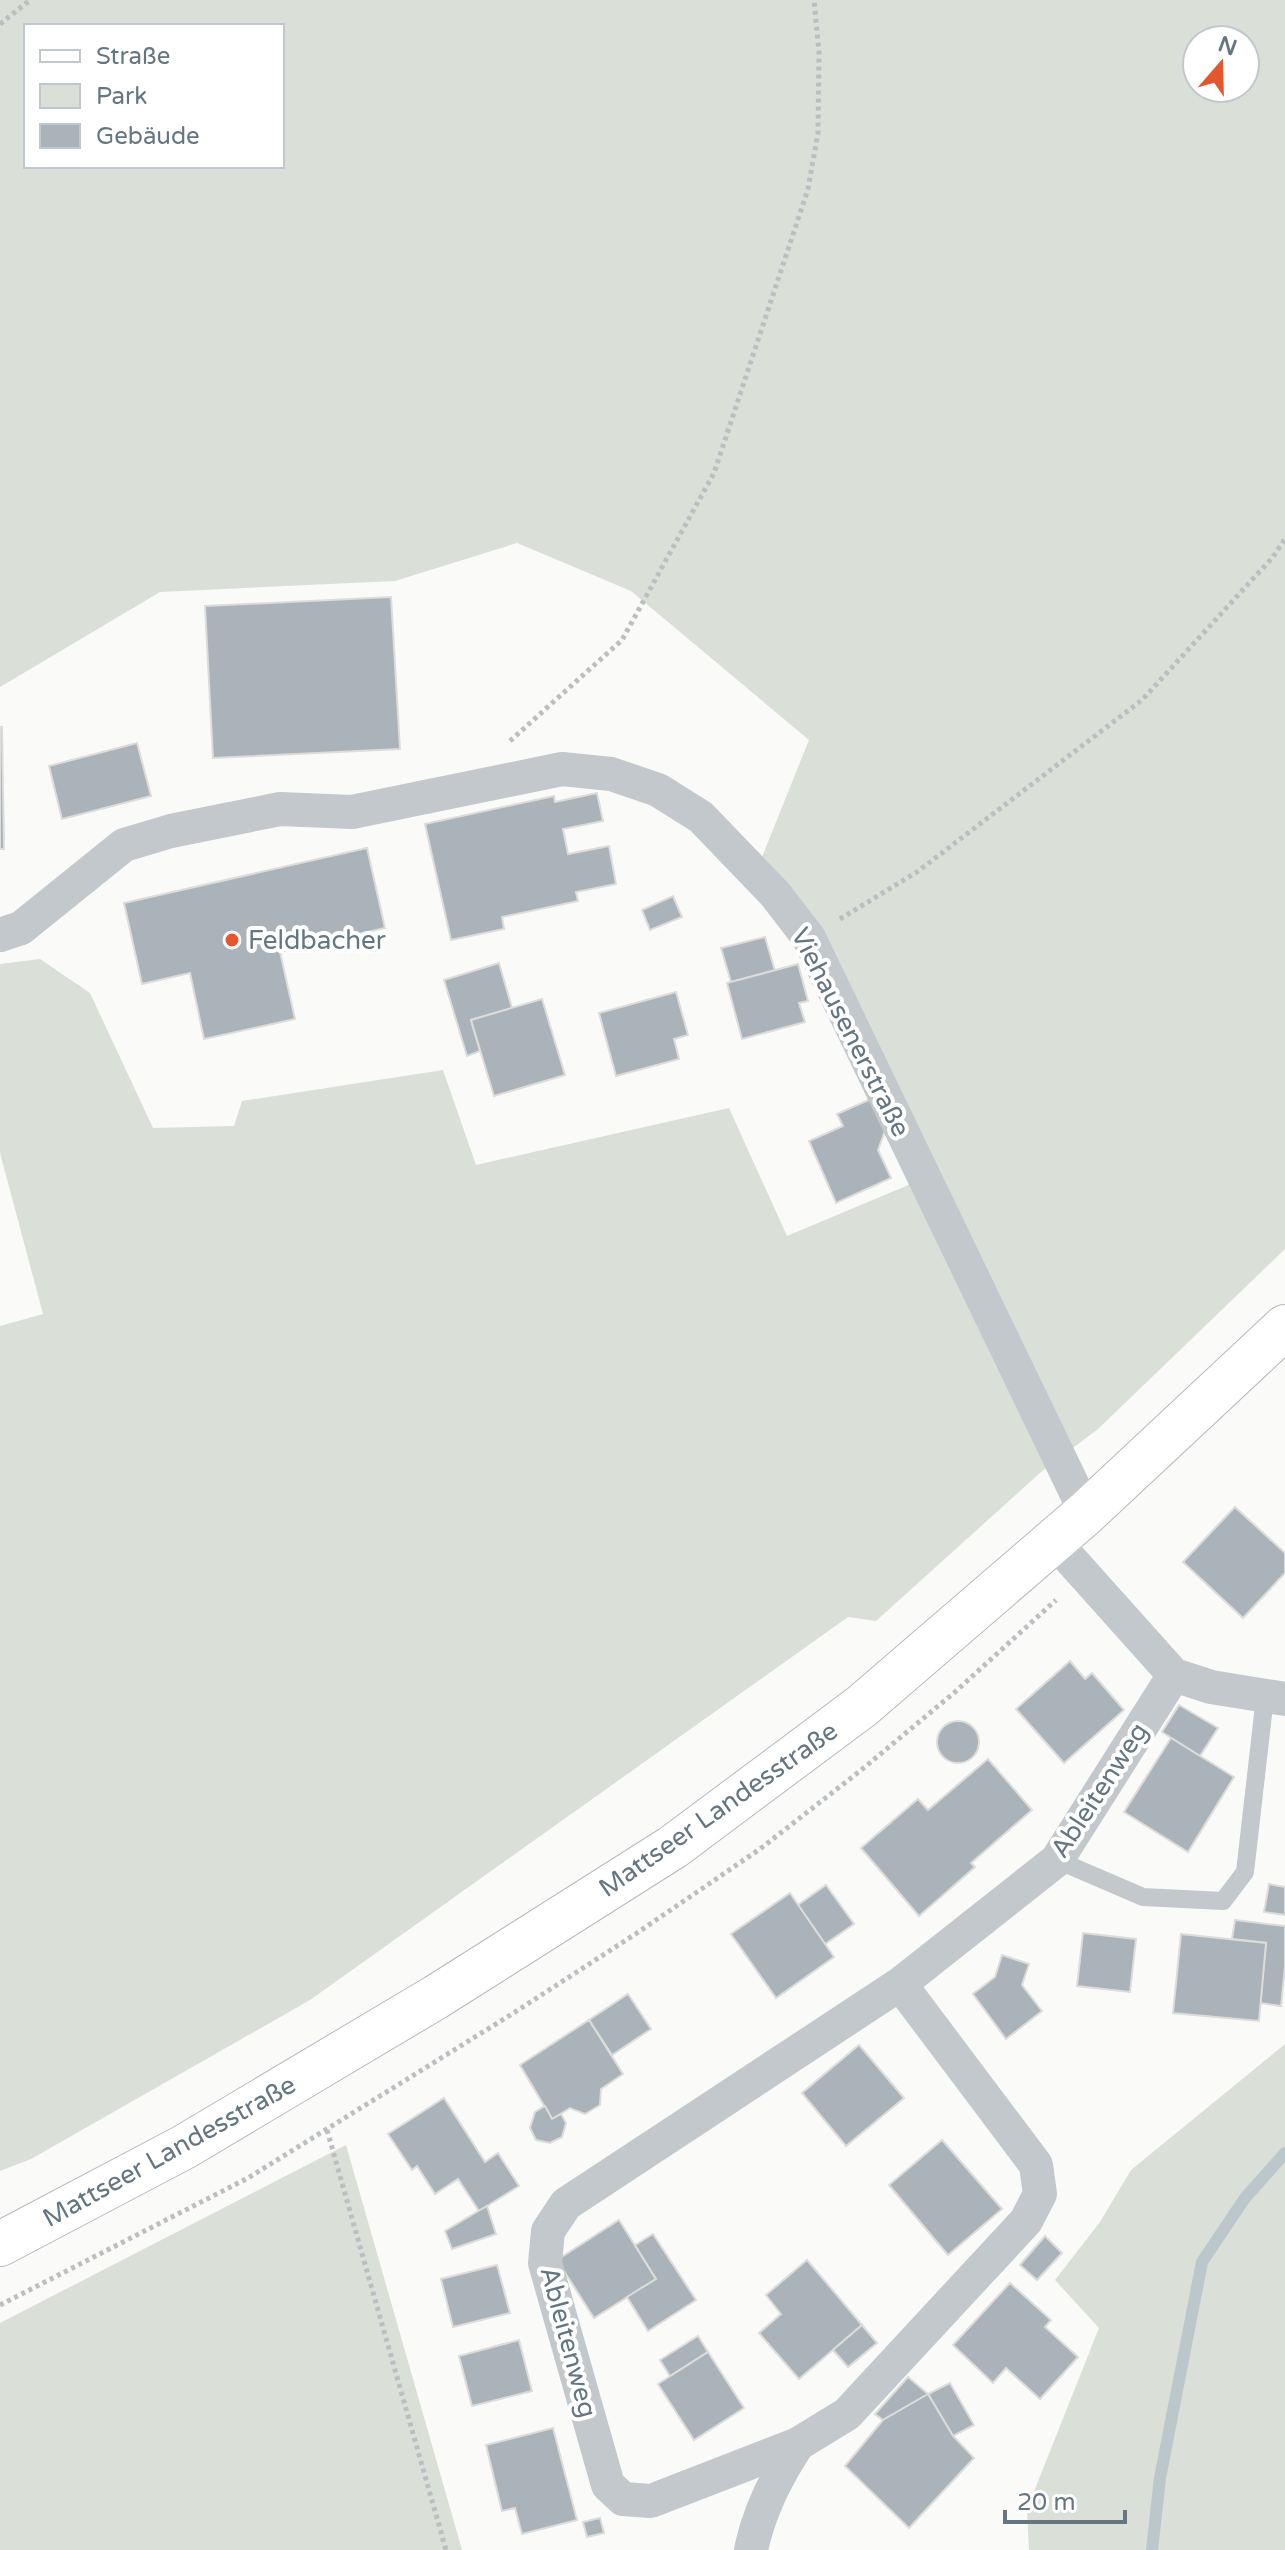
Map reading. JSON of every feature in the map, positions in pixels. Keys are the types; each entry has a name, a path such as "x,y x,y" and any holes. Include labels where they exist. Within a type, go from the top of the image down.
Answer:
{"main road":[{"name":"Mattseer Landesstraße","path":"0,2244 184,2147 436,1997 673,1847 862,1706 1070,1527 1285,1327"}],"street":[{"name":"Viehausenerstraße","path":"0,935 21,928 124,845 171,831 280,809 352,812 562,769 611,774 658,790 701,817 775,894 809,938 1070,1527 1174,1675"},
{"path":"1174,1675 1211,1687 1275,1698"},
{"name":"Ableitenweg","path":"900,1984 1036,2165 1040,2194 1026,2221 847,2414 798,2444 651,2501 623,2499 608,2485 545,2263 548,2231 566,2204 900,1984 1057,1860 1174,1675"},
{"name":"Ableitenweg","path":"751,2550 774,2481 798,2444"}],"lane":[{"path":"1057,1860 1143,1897 1223,1901 1245,1872 1275,1698"}],"path":[{"path":"0,24 30,0"},
{"path":"483,786 492,757 622,640 714,473 808,189 818,133 819,52 814,0"},
{"path":"809,938 917,872 1142,700 1273,557 1285,539"},
{"path":"327,2130 446,2550"}],"green space":[{"path":"0,0 1285,0 1285,1249 1098,1429 1041,1472 876,1621 848,1617 310,2000 31,2159 0,2171 0,1326 43,1314 0,1153 0,964 40,959 90,993 153,1128 234,1126 242,1101 443,1070 476,1165 729,1108 787,1236 937,1173 762,857 809,740 631,591 517,543 395,581 160,592 0,687"},
{"path":"1285,2044 1285,2550 1029,2550 1027,2509 1099,2328 1055,2280 1100,2222 1131,2170"},
{"path":"346,2145 462,2550 0,2550 0,2323"}],"building":[{"path":"391,597 400,749 213,758 205,606"},
{"path":"2,727 4,849 0,849"},
{"path":"137,743 151,796 62,819 49,766"},
{"path":"597,793 603,821 563,829 568,854 609,846 616,884 576,892 578,901 502,917 504,929 451,940 425,824 554,796 555,802"},
{"name":"Feldbacher","path":"367,848 385,928 280,952 295,1019 204,1039 190,973 142,984 124,903"},
{"path":"673,896 682,917 650,930 642,910"},
{"path":"765,937 775,971 731,982 721,948"},
{"path":"499,963 512,1008 471,1020 480,1051 467,1056 444,980"},
{"path":"798,964 808,1001 799,1003 805,1022 742,1039 727,983"},
{"path":"676,992 688,1035 674,1039 679,1059 616,1076 599,1013"},
{"path":"542,999 565,1075 494,1096 471,1020"},
{"path":"873,1098 886,1128 878,1150 891,1178 836,1203 809,1141 843,1126 837,1114"},
{"path":"1235,1507 1285,1553 1285,1573 1243,1618 1183,1562"},
{"path":"1070,1661 1085,1679 1092,1673 1124,1710 1064,1763 1016,1709"},
{"path":"1179,1705 1218,1728 1200,1756 1162,1732"},
{"path":"958,1721 973,1727 979,1742 973,1757 958,1763 943,1757 937,1742 943,1727"},
{"path":"1171,1738 1234,1777 1188,1852 1124,1812"},
{"path":"988,1759 1032,1810 971,1863 975,1867 919,1916 861,1848 918,1799 928,1810"},
{"path":"1269,1884 1285,1887 1285,1915 1264,1912"},
{"path":"826,1885 854,1924 825,1944 798,1905"},
{"path":"790,1893 834,1957 776,1998 731,1934"},
{"path":"1235,1920 1285,1926 1281,2006 1260,2003 1266,1943 1232,1939"},
{"path":"1083,1933 1136,1939 1130,1992 1077,1986"},
{"path":"1181,1934 1266,1943 1259,2021 1173,2013"},
{"path":"1002,1955 1029,1964 1022,1985 1042,2011 1006,2039 973,1994 995,1977"},
{"path":"628,1994 651,2029 612,2055 589,2020"},
{"path":"589,2020 623,2074 601,2089 600,2105 585,2114 570,2108 552,2119 520,2065"},
{"path":"859,2045 904,2098 846,2146 802,2093"},
{"path":"444,2098 485,2162 498,2153 519,2186 479,2211 458,2179 435,2194 417,2166 412,2170 388,2134"},
{"path":"545,2106 552,2119 561,2114 566,2123 562,2137 550,2143 536,2140 530,2128 535,2112"},
{"path":"942,2140 1002,2209 948,2255 889,2185"},
{"path":"487,2206 496,2234 452,2249 445,2231"},
{"path":"619,2220 656,2279 594,2318 557,2260"},
{"path":"653,2234 696,2300 648,2331 627,2297 656,2279 635,2245"},
{"path":"1045,2236 1062,2253 1037,2280 1020,2265"},
{"path":"807,2260 862,2325 799,2379 759,2333 781,2314 766,2295"},
{"path":"497,2265 510,2313 453,2327 441,2279"},
{"path":"1010,2283 1051,2320 1045,2327 1078,2357 1040,2399 1006,2368 993,2383 953,2345"},
{"path":"862,2325 877,2343 848,2367 833,2350"},
{"path":"698,2336 708,2352 670,2376 660,2360"},
{"path":"519,2340 532,2391 472,2406 459,2356"},
{"path":"708,2352 744,2408 694,2440 658,2384"},
{"path":"908,2377 928,2394 883,2420 875,2414"},
{"path":"950,2383 974,2425 953,2436 928,2394"},
{"path":"928,2394 953,2436 974,2458 909,2528 845,2466 883,2420"},
{"path":"553,2428 577,2520 522,2534 515,2508 502,2511 486,2445"},
{"path":"600,2518 604,2533 587,2537 583,2522"}],"waterway":[{"path":"1152,2550 1160,2478 1202,2262 1245,2198 1285,2153"}],"place":[{"name":"Feldbacher","path":"232,940"}]}
